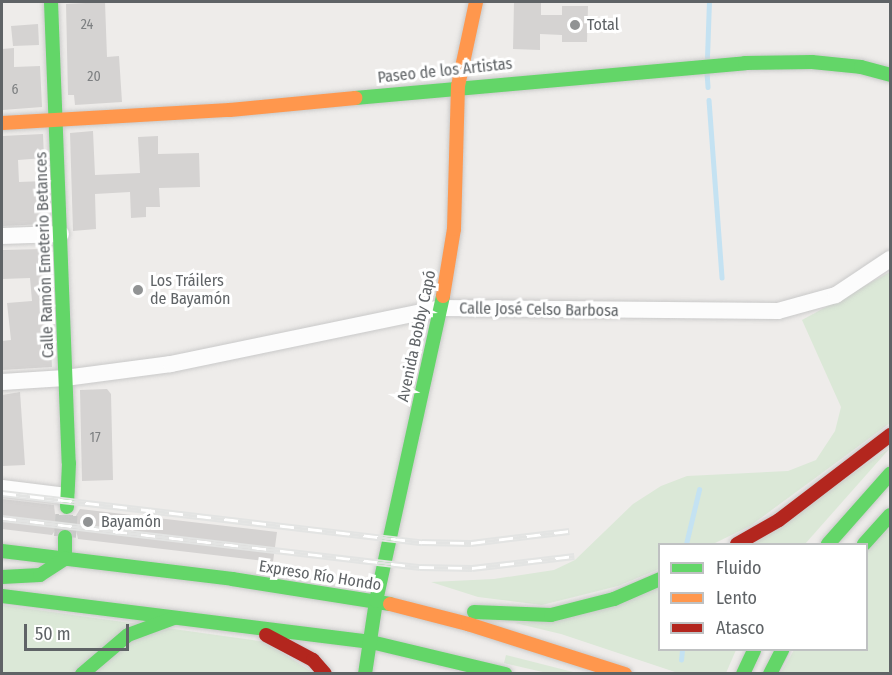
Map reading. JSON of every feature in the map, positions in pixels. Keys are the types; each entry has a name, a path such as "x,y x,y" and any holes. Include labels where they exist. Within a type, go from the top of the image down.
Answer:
{"main road":[{"name":"Calle Ramón Emeterio Betances","path":"51,2 61,234 67,502"},
{"name":"Avenida Bobby Capó","path":"365,674 376,601 441,308 454,229 458,86 476,2"},
{"name":"Paseo de los Artistas","path":"2,123 230,110 655,68 745,63 812,62 861,67 891,75"},
{"path":"739,543 779,520 891,435"},
{"path":"829,543 891,474"},
{"path":"865,543 891,515"},
{"path":"2,577 40,575 65,559 64,537"},
{"name":"Expreso Río Hondo","path":"2,550 232,579 376,601 468,624 625,674"},
{"path":"376,601 535,617 570,612 614,599 658,580"},
{"path":"2,596 371,642 505,674"},
{"path":"82,674 128,635 177,617"},
{"path":"250,627 313,660 325,674"},
{"path":"770,672 781,651"},
{"path":"743,674 752,654"}],"street":[{"path":"2,236 61,234"},
{"name":"Calle José Celso Barbosa","path":"2,382 65,378 171,364 441,308 778,311 836,295 891,259"},
{"path":"2,489 67,502"}],"green space":[{"path":"890,272 890,423 750,526 715,543 658,543 658,569 618,586 542,605 478,597 431,582 494,579 554,570 575,560 633,504 661,486 687,476 788,471 816,460 835,431 841,407 802,320"},
{"path":"890,448 806,543 749,543"},
{"path":"890,521 890,673 780,674 793,651 868,651 868,548"},
{"path":"658,585 658,651 736,651 726,673 678,673 561,634 515,623"},
{"path":"2,605 266,642 315,674 2,674"},
{"path":"506,655 577,673 547,673 504,663"}],"building":[{"path":"105,2 107,57 119,56 122,102 75,105 74,95 68,95 66,4"},
{"path":"514,2 541,2 541,15 562,15 562,6 588,6 587,42 562,42 562,35 540,34 540,50 513,49"},
{"path":"38,24 39,45 13,46 11,26"},
{"path":"14,48 14,67 40,66 42,107 2,110 2,49"},
{"path":"93,131 95,175 140,173 138,137 158,136 158,154 199,153 200,187 159,188 160,207 146,207 146,217 131,218 130,192 95,194 96,229 73,231 70,133"},
{"path":"43,134 44,158 18,160 19,182 44,181 46,224 2,226 2,136"},
{"path":"46,249 52,367 2,370 2,341 11,340 7,303 32,301 30,278 2,279 2,250"},
{"path":"107,389 111,394 113,480 82,481 80,390"},
{"path":"20,392 25,465 3,466 2,395"},
{"path":"2,499 54,505 55,514 66,520 74,519 80,509 277,532 273,562 78,539 76,530 66,524 58,526 52,535 2,529"}],"waterway":[{"path":"707,58 709,2"},
{"path":"707,72 708,87"},
{"path":"709,100 722,278"},
{"path":"686,543 699,490"},
{"path":"681,660 682,651"}],"tunnel":[{"path":"65,537 67,507"}],"railway":[{"path":"2,493 422,542 471,543 569,531"},
{"path":"2,518 420,567 472,568 574,556"}],"traffic: fast":[{"path":"51,2 69,463 67,507"},
{"path":"355,98 745,63 812,62 861,67 890,75"},
{"path":"365,674 376,601 443,296"},
{"path":"829,543 890,474"},
{"path":"865,543 890,515"},
{"path":"65,537 65,559"},
{"path":"2,551 232,579 390,604"},
{"path":"2,577 40,575 65,559"},
{"path":"474,612 551,615 614,599 658,580"},
{"path":"2,596 371,642 505,674"},
{"path":"82,674 128,635 174,618"},
{"path":"743,674 754,651"},
{"path":"770,674 782,651"}],"traffic: slow":[{"path":"443,296 454,229 458,86 476,2"},
{"path":"2,123 230,110 355,98"},
{"path":"390,604 468,624 625,674"}],"traffic: jam":[{"path":"739,543 779,520 890,435"},
{"path":"266,635 313,660 325,674"}],"place":[{"name":"Total","path":"575,25"},
{"name":"Los Tráilers de Bayamón","path":"138,290"},
{"name":"Bayamón","path":"88,522"}]}
